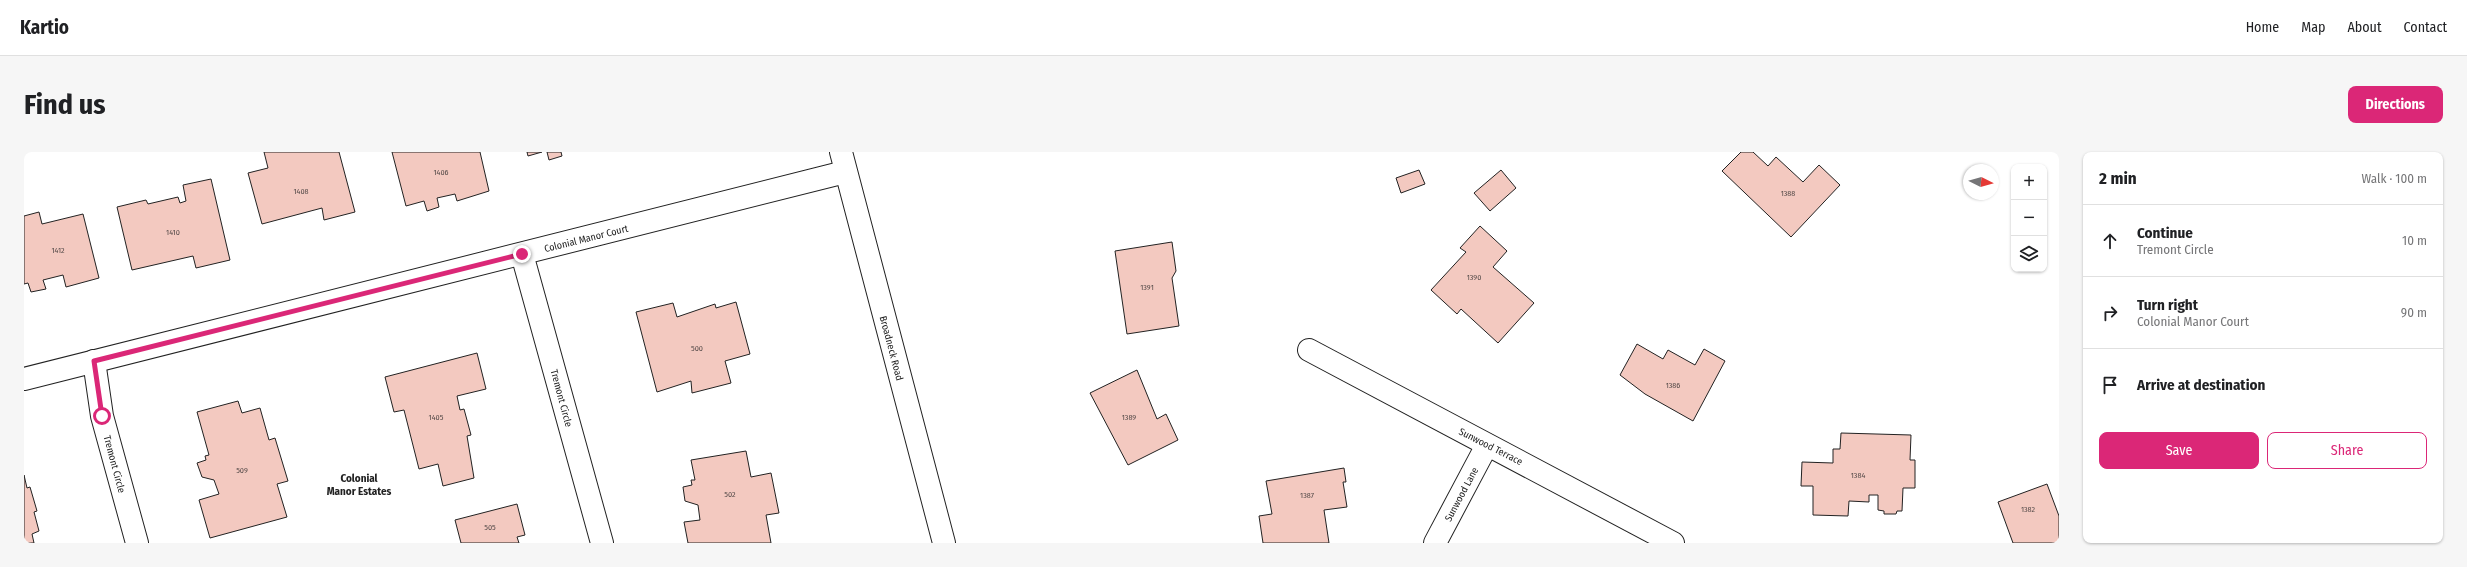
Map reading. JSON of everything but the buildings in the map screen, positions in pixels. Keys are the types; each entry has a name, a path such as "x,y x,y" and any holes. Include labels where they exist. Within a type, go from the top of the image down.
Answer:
{"street":[{"name":"Colonial Manor Court","path":"24,379 522,254 843,162"},
{"name":"Broadneck Road","path":"843,162 944,543"},
{"name":"Tremont Circle","path":"522,254 602,543"},
{"name":"Sunwood Terrace","path":"1309,350 1673,543"},
{"name":"Tremont Circle","path":"94,361 102,416 136,543"},
{"name":"Sunwood Lane","path":"1435,543 1487,445"}],"district":[{"name":"Colonial Manor Estates","path":"359,484"}],"route":[{"path":"102,416 94,361 522,254"}]}
